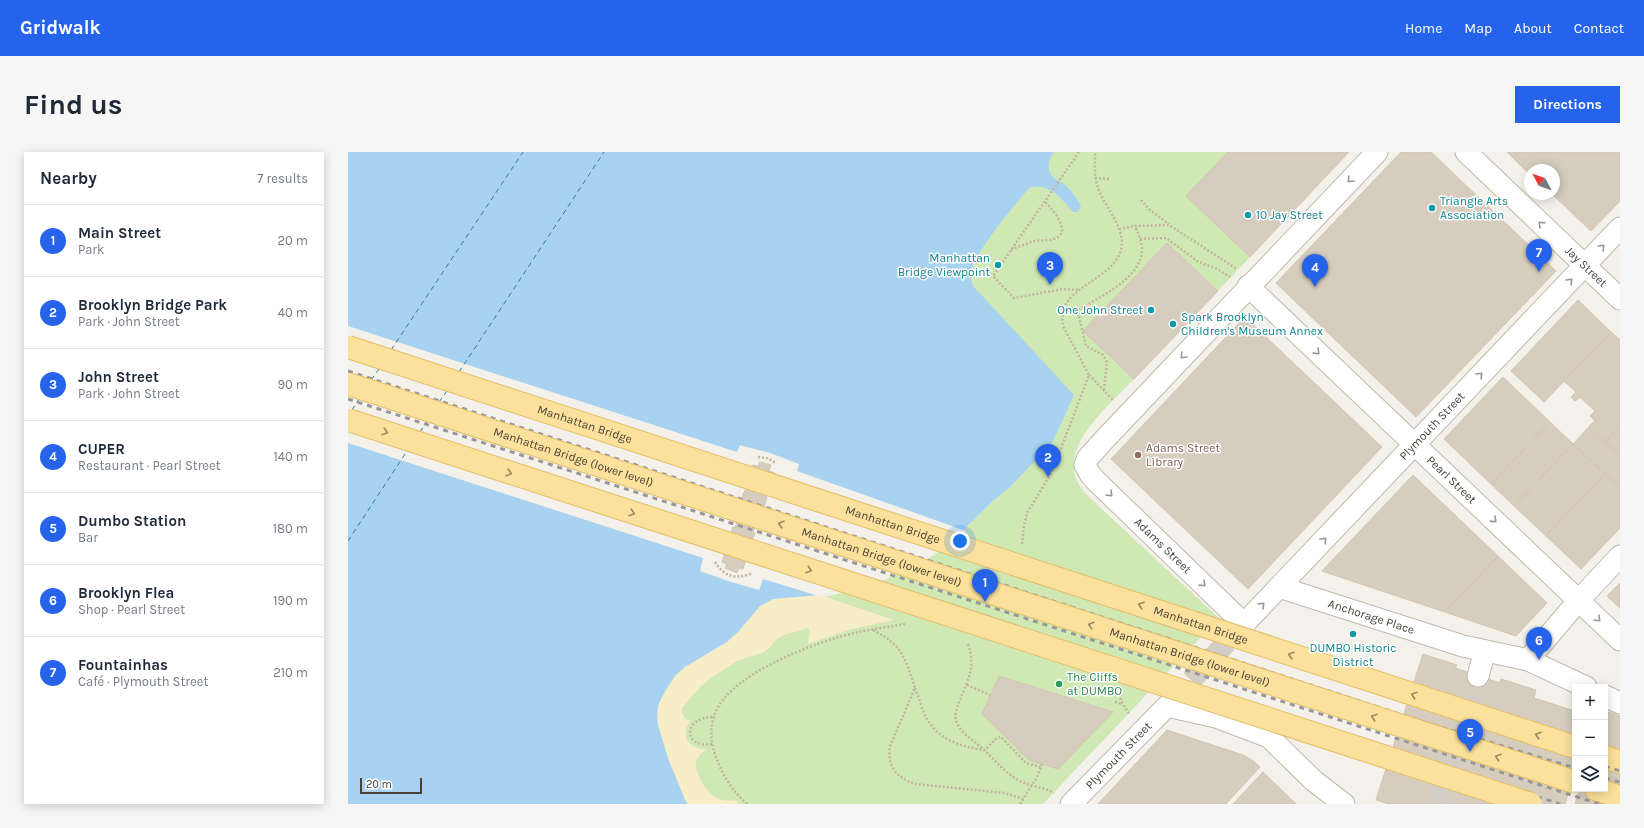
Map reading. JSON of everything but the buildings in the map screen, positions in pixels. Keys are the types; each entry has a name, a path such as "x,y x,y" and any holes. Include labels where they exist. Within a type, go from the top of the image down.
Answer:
{"main road":[{"name":"Manhattan Bridge","path":"348,347 1572,746"},
{"name":"Manhattan Bridge (lower level)","path":"348,384 1572,781"},
{"path":"348,420 1531,804"},
{"path":"1608,758 1620,762"},
{"path":"1605,792 1620,797"}],"street":[{"path":"1248,286 1377,152"},
{"name":"Jay Street","path":"1466,152 1620,299"},
{"name":"Plymouth Street","path":"1244,624 1620,228"},
{"name":"Pearl Street","path":"1248,286 1620,640"},
{"name":"Adams Street","path":"1244,624 1095,480 1085,465 1086,459 1248,286"},
{"path":"1528,660 1578,600 1620,556"},
{"name":"Anchorage Place","path":"1280,587 1463,646 1528,660 1580,684"},
{"path":"1478,676 1485,651"},
{"path":"1608,697 1620,703"},
{"name":"Plymouth Street","path":"1071,804 1167,706 1216,717 1269,737 1314,781 1344,804"}],"path":[{"path":"1079,152 993,276 1014,298 1053,291 1072,289 1080,290"},
{"path":"1095,152 1095,178 1099,191 1119,229 1122,245 1117,260 1104,274 1071,298 1063,308 1062,320 1064,328 1090,375 1116,402"},
{"path":"1095,178 1110,180"},
{"path":"1141,200 1150,210 1169,225 1235,267"},
{"path":"1011,250 1032,242 1054,239 1060,236 1062,233 1060,221 1053,209 1045,202"},
{"path":"1119,229 1135,226 1169,225"},
{"path":"1104,390 1108,362 1103,355 1086,346 1078,312 1080,309 1129,277 1140,260 1142,246 1135,226"},
{"path":"1140,239 1166,238 1196,261 1228,275"},
{"path":"1021,549 1027,513 1052,472 1090,375"},
{"path":"747,804 729,784 722,772 712,744 711,736 714,717 720,703 726,696 746,680 790,655 836,638 906,624"},
{"path":"872,630 894,643 902,654 925,715 935,730 942,737 960,745 985,750"},
{"path":"968,644 972,664 967,685 955,716 957,724 1013,777 1054,793"},
{"path":"967,685 990,696"},
{"path":"915,688 890,746 888,756 894,770 906,781 915,784 1005,794 1023,799"},
{"path":"1120,694 1123,704 1129,714"},
{"path":"1115,702 1123,704"},
{"path":"712,744 696,744 690,737 690,733 693,724 697,720 714,717"},
{"path":"985,750 997,738 1001,737 1026,763 1041,765 1037,777 1020,804"}],"green space":[{"path":"1054,152 1228,152 1250,257 1218,291 1167,243 1084,331 1134,379 1091,425 1082,439 1076,453 1074,467 1077,481 1088,496 1219,618 1043,804 687,804 658,725 739,631 957,536 993,501 1010,487 1037,459 1048,453 970,277 979,254 994,231 1034,181"}],"sand":[{"path":"820,595 894,620 848,630 808,644 810,632 808,628 784,635 777,639 762,653 737,661 700,687 682,708 682,713 685,719 690,721 686,732 688,741 695,747 707,749 697,759 697,770 705,787 712,795 723,800 735,800 740,804 687,804 668,760 660,735 657,715 661,699 673,678 682,669 730,639 739,631 763,603 779,598"}],"water":[{"path":"348,152 1054,152 1049,162 1051,175 1064,184 1076,197 1081,206 1078,212 1073,212 1054,192 1048,189 1036,186 1029,188 1004,218 986,243 973,267 971,279 974,287 1074,395 1048,453 1037,459 1010,487 993,501 957,536 820,595 773,599 760,606 739,631 727,642 685,667 676,675 659,703 657,714 658,725 669,761 687,804 348,804"}],"pier":[{"path":"348,326 737,452 740,445 770,453 799,464 797,471 966,531 934,555 906,570 863,589 822,597 763,579 759,590 728,581 700,571 703,558 348,443"}],"ferry route":[{"path":"391,350 523,152"},
{"path":"459,372 604,152"},
{"path":"371,380 379,369"},
{"path":"439,402 447,391"},
{"path":"352,410 359,399"},
{"path":"420,432 427,421"},
{"path":"348,541 407,451"}],"tunnel":[{"path":"1170,703 1244,624"},
{"path":"1438,804 1478,676"}],"railway":[{"path":"348,355 1572,755"},
{"path":"348,371 1427,723 1572,767"},
{"path":"348,399 1599,804"},
{"path":"348,411 1560,804"},
{"path":"1608,767 1620,771"},
{"path":"1608,779 1620,782"}],"place":[{"name":"Triangle Arts Association","path":"1432,208"},
{"name":"10 Jay Street","path":"1248,215"},
{"name":"Manhattan Bridge Viewpoint","path":"998,265"},
{"name":"Fountainhas","path":"1539,272"},
{"name":"John Street","path":"1050,285"},
{"name":"CUPER","path":"1315,287"},
{"name":"One John Street","path":"1151,310"},
{"name":"Spark Brooklyn Children's Museum Annex","path":"1173,324"},
{"name":"Adams Street Library","path":"1138,455"},
{"name":"Brooklyn Bridge Park","path":"1048,477"},
{"name":"Main Street","path":"985,602"},
{"name":"DUMBO Historic District","path":"1353,634"},
{"name":"Brooklyn Flea","path":"1539,660"},
{"name":"The Cliffs at DUMBO","path":"1059,684"},
{"name":"Dumbo Station","path":"1470,752"}]}
